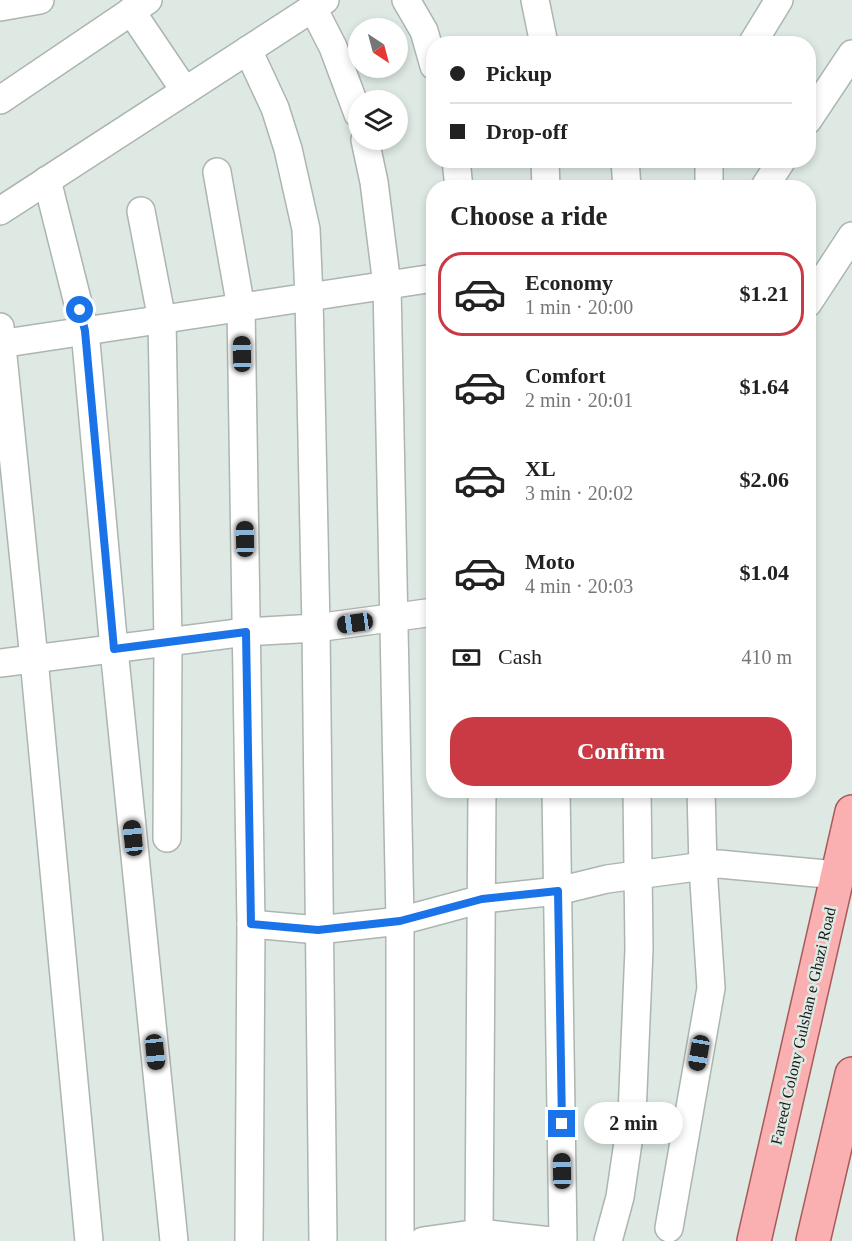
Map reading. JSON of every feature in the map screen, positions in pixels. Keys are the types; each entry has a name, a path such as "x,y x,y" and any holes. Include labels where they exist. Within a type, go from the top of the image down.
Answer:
{"main road":[{"name":"Fareed Colony Gulshan e Ghazi Road","path":"754,1241 852,812"},
{"path":"813,1241 852,1074"}],"street":[{"path":"0,7 40,0"},
{"path":"406,0 426,38"},
{"path":"536,0 543,36"},
{"path":"757,36 778,0"},
{"path":"0,211 319,4 349,90"},
{"path":"0,100 140,6 185,91"},
{"path":"248,50 275,108 288,149 306,229 316,628 323,1241"},
{"path":"816,108 852,54"},
{"path":"367,150 374,182 387,285 400,921 400,1241"},
{"path":"217,172 241,308 251,924 249,1241"},
{"path":"47,180 85,331 114,649 174,1241"},
{"path":"141,211 162,320 168,642 167,838"},
{"path":"816,291 852,236"},
{"path":"89,1241 1,338 85,331 426,279"},
{"path":"0,663 246,632 316,628 426,613"},
{"path":"479,1233 482,798"},
{"path":"556,798 563,1241"},
{"path":"608,1241 620,1197 632,1115 639,949 637,798"},
{"path":"669,1228 711,988 701,798"},
{"path":"251,924 318,930 400,921 482,899 558,891 607,879 719,864 837,875"},
{"path":"435,1240 479,1233 507,1238 551,1241"}],"route":[{"path":"80,310 85,331 114,649 246,632 251,924 318,930 400,921 482,899 558,891 562,1124"}]}
